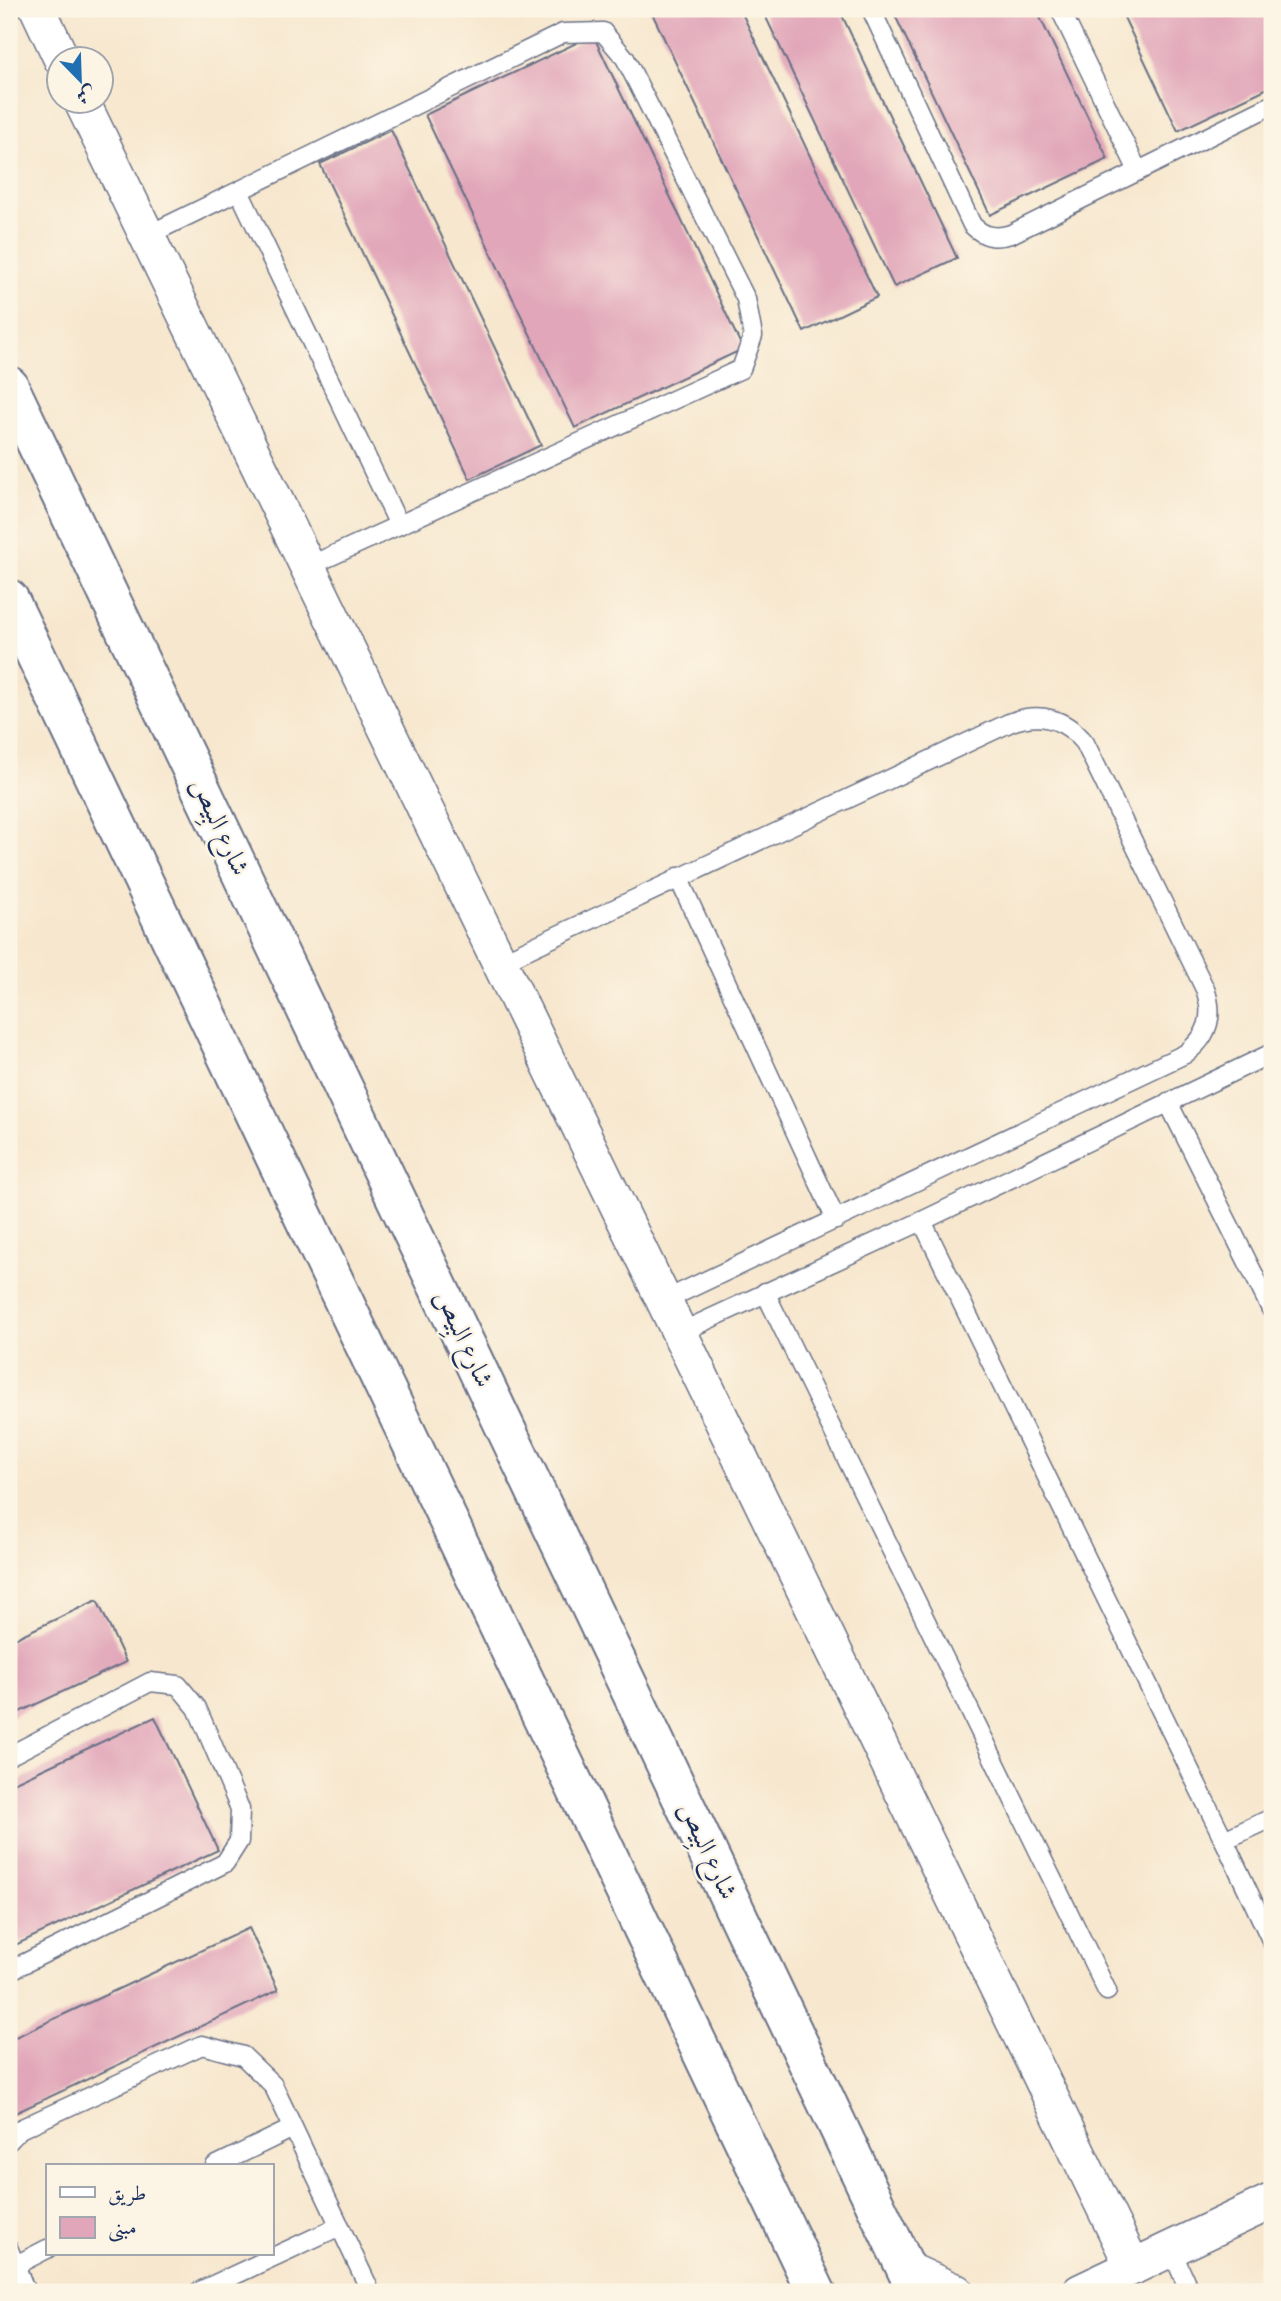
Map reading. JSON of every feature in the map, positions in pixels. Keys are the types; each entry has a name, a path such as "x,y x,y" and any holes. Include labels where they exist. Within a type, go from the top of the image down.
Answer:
{"street":[{"path":"38,9 55,46"},
{"path":"89,116 1133,2267"},
{"name":"شارع البِيص","path":"9,386 912,2281"},
{"path":"9,599 816,2292"},
{"path":"1080,2292 1272,2201"},
{"path":"912,2281 956,2292"}],"lane":[{"path":"872,9 967,215 980,233 1000,237 1011,234 1272,104"},
{"path":"1060,9 1138,171"},
{"path":"146,236 563,33 603,32 625,58 746,299 754,336 741,369 307,567"},
{"path":"239,191 399,525"},
{"path":"499,962 1009,723 1037,716 1051,718 1076,732 1085,743 1205,989 1209,1001 1208,1025 1203,1037 1185,1054 663,1301"},
{"path":"678,877 836,1220"},
{"path":"679,1333 922,1221 1272,1053"},
{"path":"1168,1102 1272,1311"},
{"path":"922,1221 1272,1942"},
{"path":"765,1292 1107,1992"},
{"path":"9,1756 150,1682 178,1685 197,1707 240,1809 239,1841 225,1863 9,1971"},
{"path":"1224,1840 1272,1818"},
{"path":"9,2141 20,2129 202,2045 243,2056 273,2085 368,2286 368,2292"},
{"path":"219,2164 293,2128"},
{"path":"198,2292 340,2226"},
{"path":"26,2292 11,2258 46,2249"},
{"path":"1171,2249 1190,2292"}],"building":[{"path":"650,9 740,9 877,297 804,332"},
{"path":"762,9 839,9 957,258 894,287"},
{"path":"892,9 1036,9 1108,159 990,215"},
{"path":"1120,9 1272,9 1272,86 1178,131"},
{"path":"593,35 743,349 575,428 425,115"},
{"path":"391,130 541,445 470,479 320,164"},
{"path":"97,1600 126,1662 9,1717 9,1641"},
{"path":"155,1717 218,1850 9,1948 9,1785"},
{"path":"249,1928 278,1990 9,2116 9,2040"}]}
